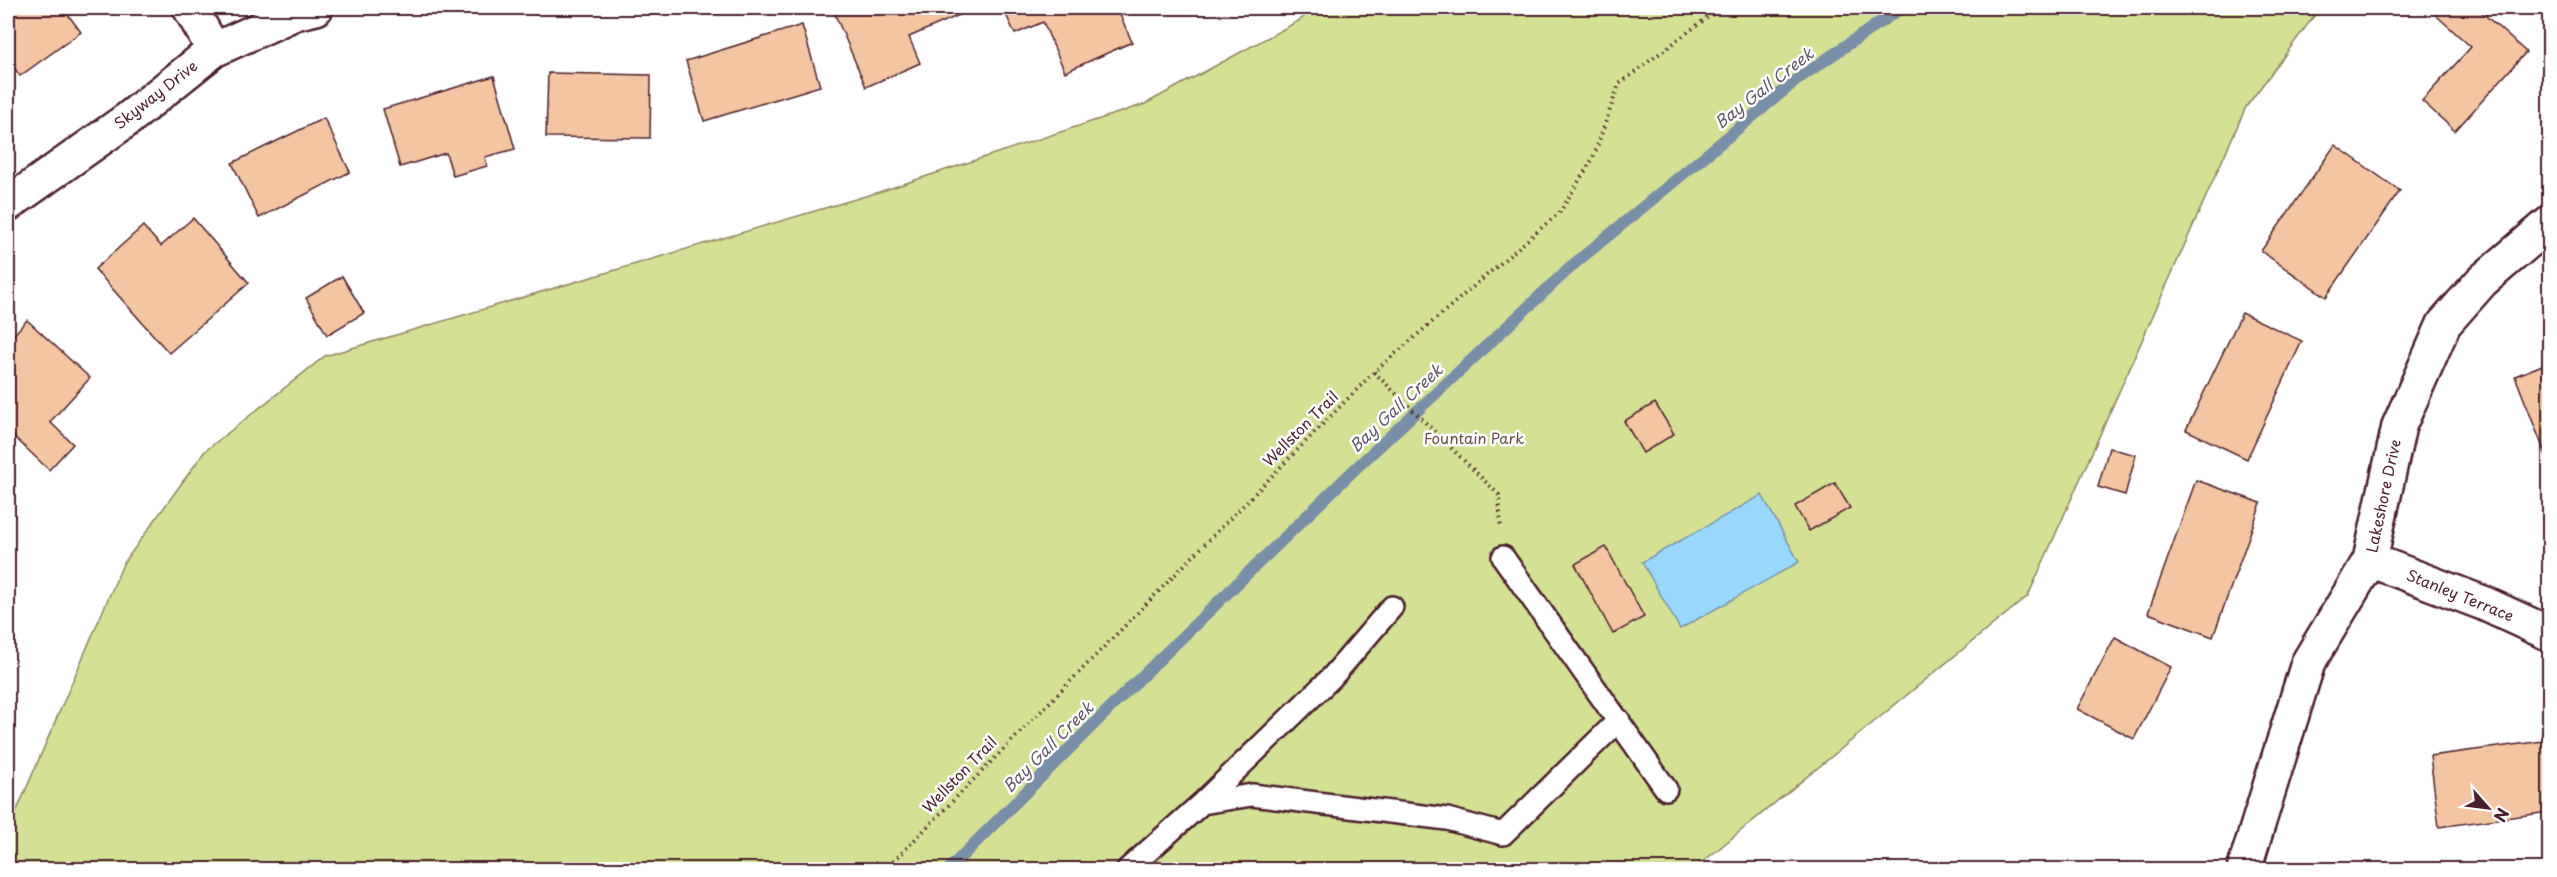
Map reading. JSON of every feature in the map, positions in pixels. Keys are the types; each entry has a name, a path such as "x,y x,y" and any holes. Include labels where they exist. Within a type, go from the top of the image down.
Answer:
{"street":[{"path":"189,8 214,50"},
{"name":"Skyway Drive","path":"8,204 128,119 214,50 295,13 316,8"},
{"name":"Lakeshore Drive","path":"2244,870 2308,663 2370,561 2399,426 2444,324 2482,281 2550,223"},
{"name":"Stanley Terrace","path":"2370,561 2483,603 2550,634"}],"lane":[{"path":"1503,556 1666,789"},
{"path":"1127,870 1202,803 1332,677 1392,608"},
{"path":"1202,803 1252,795 1447,819 1503,834 1619,720"}],"path":[{"name":"Wellston Trail","path":"885,870 1374,372 1560,212 1593,158 1619,84 1720,8"},
{"path":"1374,372 1499,495"}],"green space":[{"name":"Fountain Park","path":"1315,8 2320,8 2246,107 2028,596 1694,869 8,870 8,831 123,564 205,451 325,356 879,192 1145,104 1300,20"}],"water":[{"path":"1762,495 1799,562 1680,629 1642,562"}],"building":[{"path":"8,8 63,8 81,32 20,76 8,59"},
{"path":"843,8 959,8 962,14 909,37 920,63 866,87 834,12"},
{"path":"1003,8 1117,8 1132,42 1065,72 1043,22 1015,34"},
{"path":"2477,8 2526,52 2455,131 2422,101 2471,47 2429,9"},
{"path":"802,25 820,86 704,121 686,61"},
{"path":"548,73 651,75 650,138 546,137"},
{"path":"494,76 515,149 485,157 487,166 453,176 446,153 400,167 383,109"},
{"path":"324,118 350,172 259,218 232,163"},
{"path":"2335,145 2400,191 2326,297 2261,251"},
{"path":"193,218 249,283 169,353 95,269 143,226 161,246"},
{"path":"342,276 364,313 327,335 306,298"},
{"path":"2242,313 2302,341 2247,459 2186,430"},
{"path":"27,320 90,378 50,422 73,444 49,470 8,431 8,341"},
{"path":"2550,362 2550,466 2515,376"},
{"path":"1655,403 1674,434 1643,453 1624,421"},
{"path":"2109,448 2136,455 2125,495 2098,487"},
{"path":"2196,480 2261,503 2213,637 2148,613"},
{"path":"1835,483 1850,508 1809,531 1795,506"},
{"path":"1606,547 1644,617 1613,634 1575,564"},
{"path":"2115,637 2171,667 2134,739 2077,709"},
{"path":"2550,740 2550,821 2549,812 2439,827 2430,756"}],"waterway":[{"name":"Bay Gall Creek","path":"948,870 1130,688 1355,469 1574,264 1799,78 1901,8"}]}
